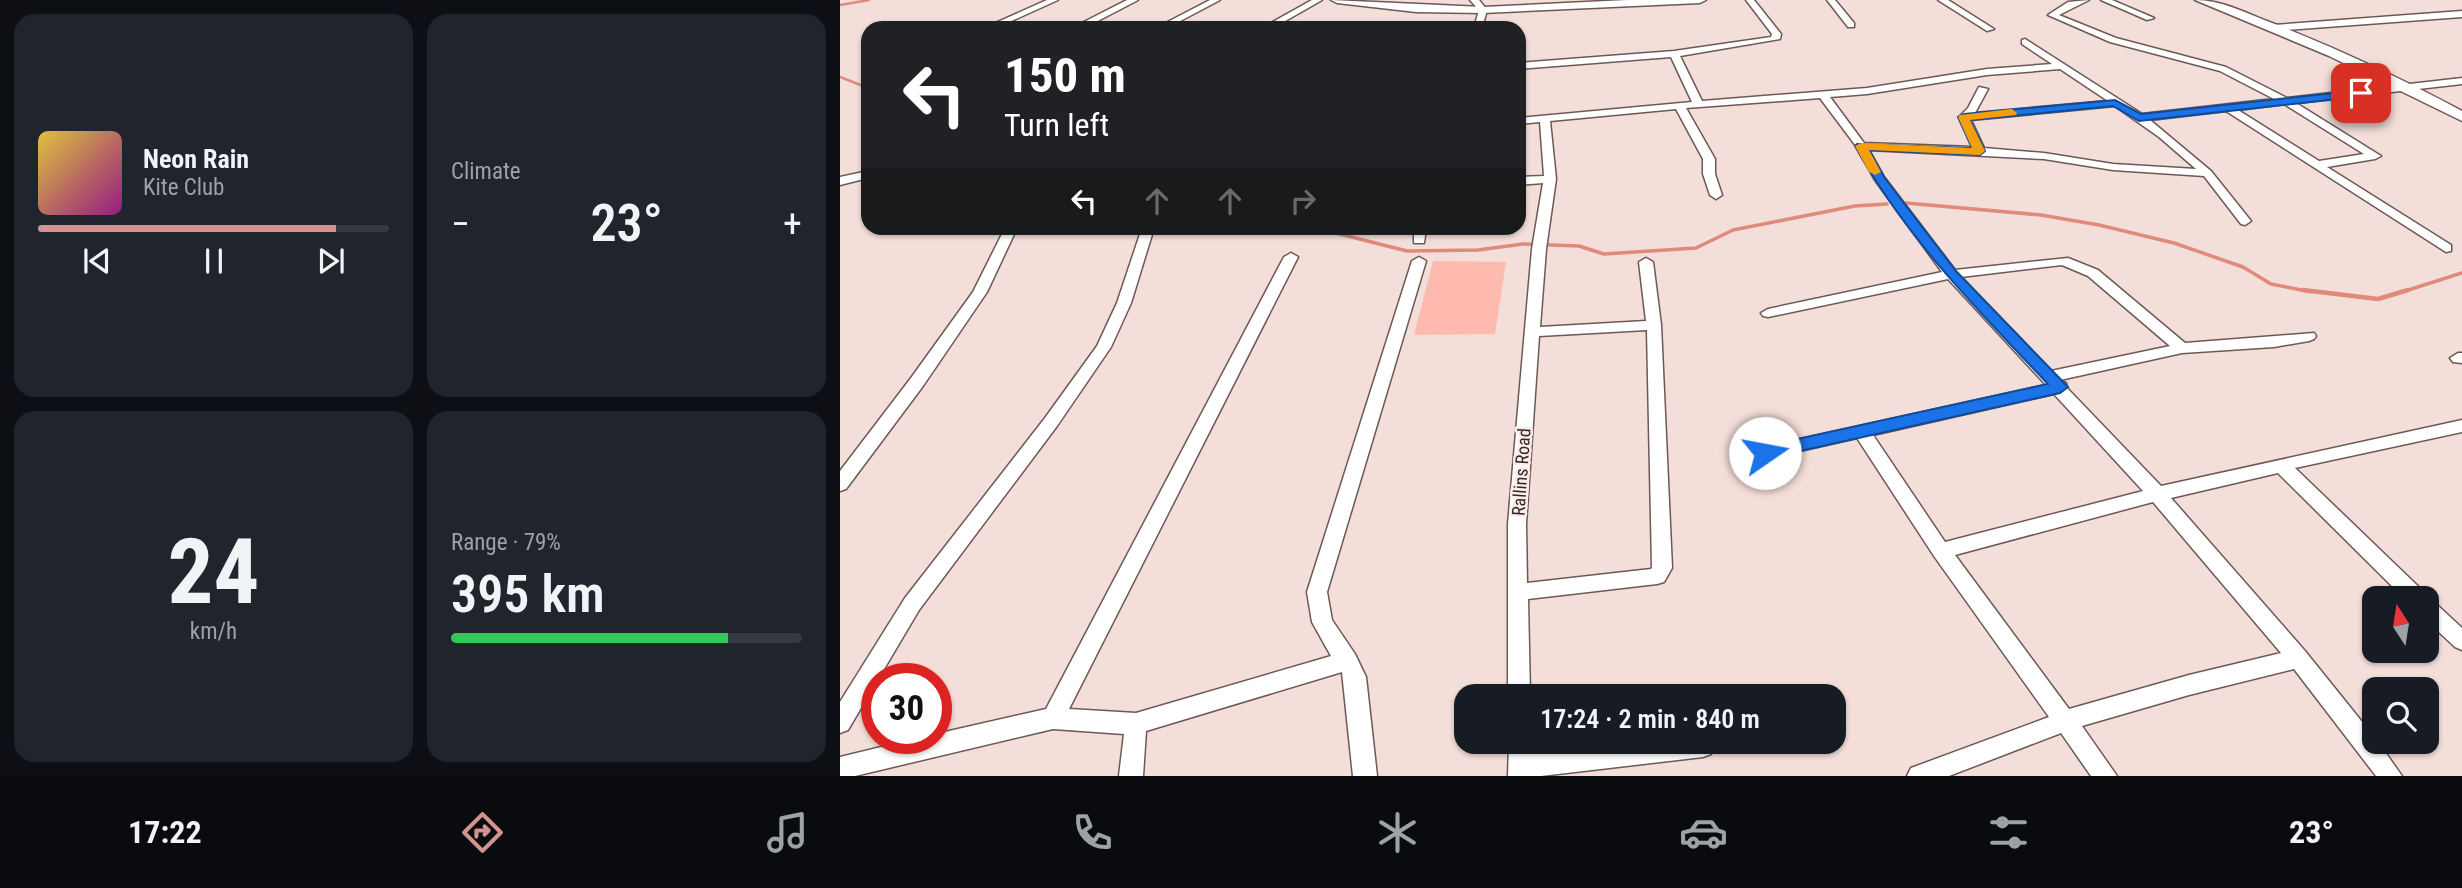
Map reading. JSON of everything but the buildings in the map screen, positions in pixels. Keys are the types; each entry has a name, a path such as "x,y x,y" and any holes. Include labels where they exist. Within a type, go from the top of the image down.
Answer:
{"street":[{"path":"1004,21 1054,0"},
{"path":"1090,21 1134,0"},
{"path":"1174,21 1216,0"},
{"path":"1279,21 1318,0"},
{"path":"1337,0 1416,9 1483,10 1700,0"},
{"path":"1474,0 1483,10"},
{"path":"1526,65 1674,54 1775,38 1777,34 1750,0"},
{"path":"1831,0 1852,25"},
{"path":"1942,0 1990,29"},
{"path":"2085,0 2052,15 2078,28 2113,40 2209,64 2287,102 2375,156 2317,165"},
{"path":"2105,0 2150,18"},
{"path":"2201,0 2274,28 2410,88 2462,117"},
{"path":"1480,21 1483,10"},
{"path":"2274,28 2462,14"},
{"path":"2025,43 2139,118 2207,173 2245,221"},
{"path":"1674,54 1698,104"},
{"path":"1526,121 1698,104 1867,92 1987,72 2060,66"},
{"path":"2139,118 2462,81"},
{"path":"1964,117 1972,110 1983,89"},
{"path":"1823,94 1861,146 1879,178 1951,274 2157,494 2298,658 2390,776"},
{"path":"1964,117 2115,103"},
{"path":"1680,107 1709,159 1709,174 1716,195"},
{"path":"2228,108 2446,248"},
{"path":"1964,117 1980,151"},
{"name":"Rallins Road","path":"1520,684 1517,524 1540,244 1550,179 1545,120"},
{"path":"1861,146 1980,151 2044,156 2113,167 2207,173"},
{"path":"840,181 861,176"},
{"path":"1526,181 1550,179"},
{"path":"840,484 918,382 980,292 1008,235"},
{"path":"840,722 912,604 1051,422 1104,347 1124,303 1146,235"},
{"path":"1053,718 1291,257"},
{"path":"1365,776 1355,677 1348,661 1322,622 1317,592 1419,261"},
{"path":"1518,592 1652,577 1660,573 1662,568 1654,325 1646,262"},
{"path":"1768,313 1951,274 2045,262 2076,264 2093,273 2182,348"},
{"path":"1532,332 1654,325"},
{"path":"1765,453 1861,432 2182,348 2274,342 2309,336"},
{"path":"1941,551 2157,494 2462,426"},
{"path":"1861,432 1941,551 2105,776"},
{"path":"2281,465 2405,586"},
{"path":"2440,620 2462,641"},
{"path":"1919,776 2065,721 2189,685 2298,658"},
{"path":"840,768 1053,718 1136,724 1348,661"},
{"path":"1131,776 1136,724"},
{"path":"1520,754 1520,772 1647,754"}],"shaded area":[{"path":"1433,261 1506,262 1495,334 1414,335"}],"waterway":[{"path":"840,5 869,0"},
{"path":"840,77 861,85"},
{"path":"1906,203 2041,215 2099,225 2174,243 2243,267 2271,284 2312,292"},
{"path":"1344,235 1407,251 1478,250 1523,244 1579,246 1604,254 1696,248 1733,230 1855,206 1887,204"},
{"path":"2402,292 2462,273"},
{"path":"2303,290 2378,299 2408,290"}],"slow traffic":[{"path":"1875,172 1861,146 1980,151 1964,117 2012,113"}],"route":[{"path":"1765,453 2060,387 1951,274 1879,178 1861,146 1980,151 1964,117 2115,103 2139,118 2361,93"}]}
